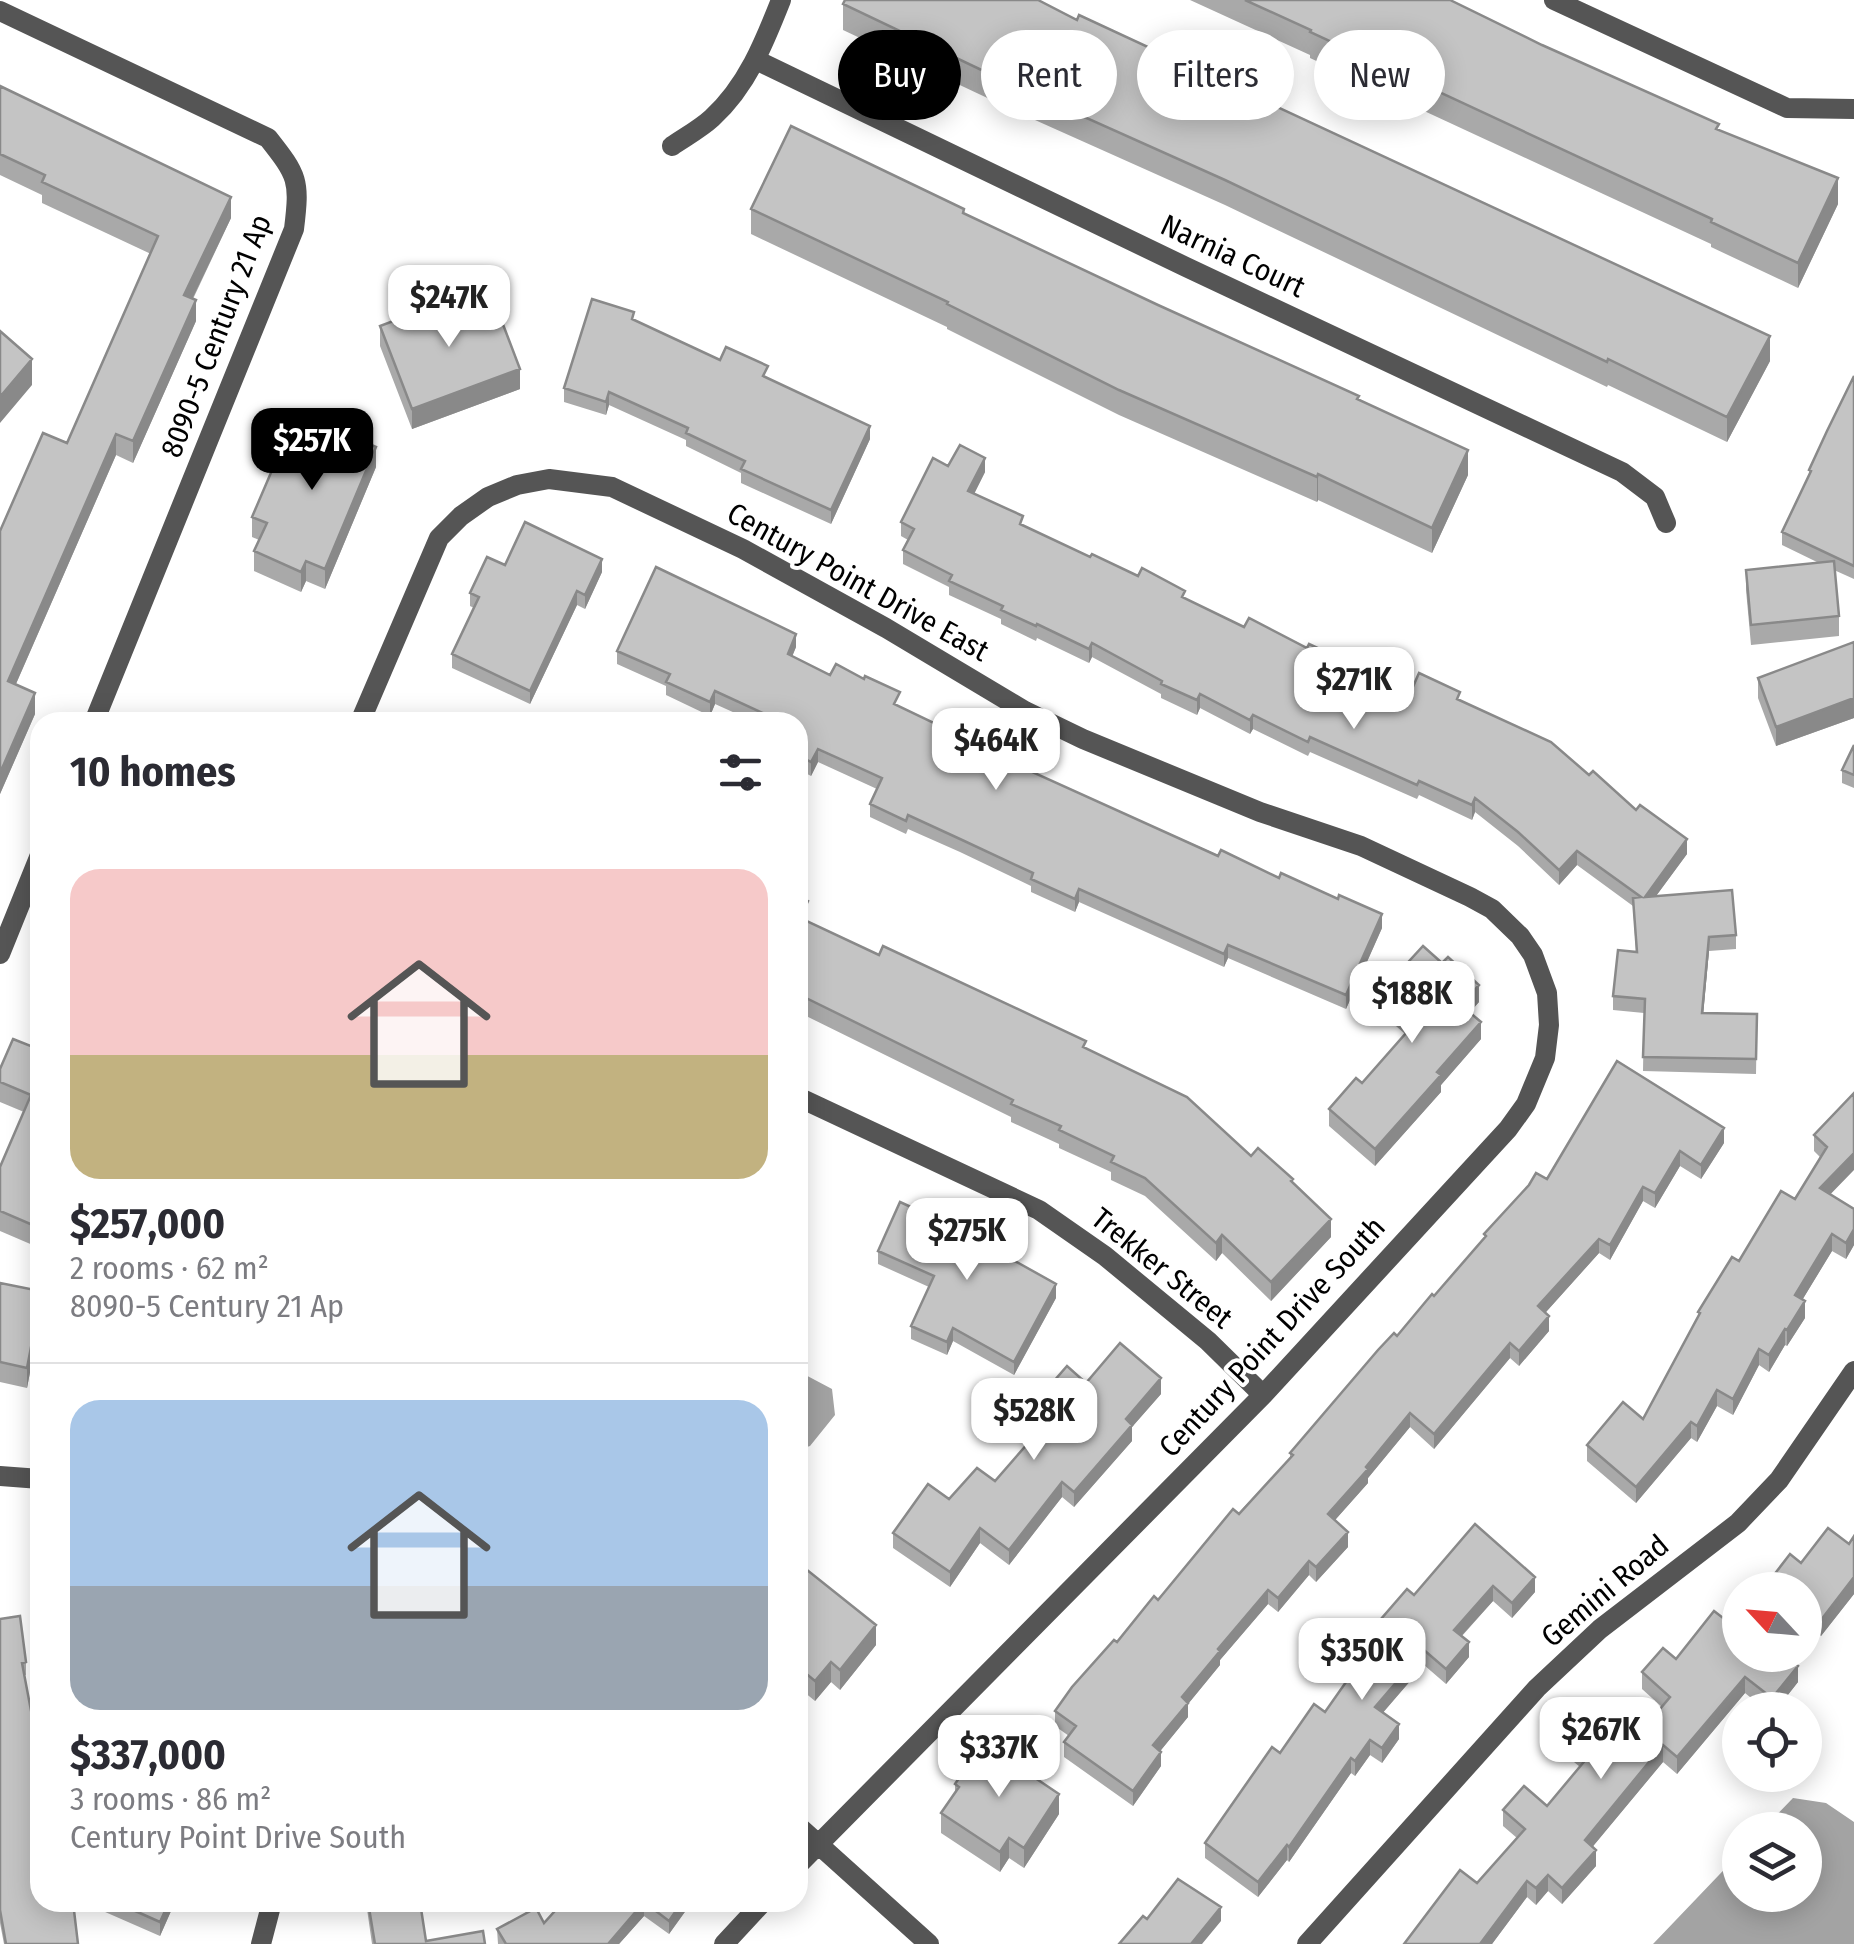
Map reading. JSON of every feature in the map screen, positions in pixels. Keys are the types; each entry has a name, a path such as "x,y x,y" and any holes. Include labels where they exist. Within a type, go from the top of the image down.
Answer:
{"street":[{"path":"672,146 718,113 756,60 781,0"},
{"path":"1554,0 1787,108 1854,109"},
{"name":"8090-5 Century 21 Ap","path":"0,10 268,138 292,168 298,195 294,228 98,712"},
{"name":"Narnia Court","path":"756,60 1622,472 1655,497 1666,523"},
{"name":"Century Point Drive East","path":"364,712 438,538 460,516 488,497 517,485 549,479 612,487 743,549 1025,711 1083,739 1242,805 1361,846 1470,897 1492,909 1533,955"},
{"path":"0,954 30,880"},
{"name":"Century Point Drive South","path":"808,1853 1264,1395 1508,1129 1526,1104 1545,1058 1548,993 1533,955"},
{"name":"Trekker Street","path":"808,1102 1039,1210 1106,1256 1208,1341 1264,1395"},
{"name":"Gemini Road","path":"1307,1944 1537,1688 1600,1628 1738,1523 1779,1480 1854,1371"},
{"path":"0,1476 30,1479"},
{"path":"808,1835 928,1944"},
{"path":"261,1944 269,1912"},
{"path":"724,1944 753,1912"}],"shaded area":[{"path":"808,1376 832,1389 835,1415 810,1446"},
{"path":"1793,1798 1826,1803 1854,1822 1854,1944 1653,1944 1722,1872 1722,1912 1822,1912 1822,1812 1779,1812"}],"building":[{"path":"845,0 1038,0 1077,20 1079,15 1111,30 981,30 981,70 961,60 961,30 898,30 843,4"},
{"path":"1245,0 1450,0 1719,124 1716,129 1838,178 1798,263 1445,95 1445,30 1314,30 1314,34"},
{"path":"1117,33 1137,42 1137,120 1294,120 1294,115 1770,336 1727,417 1091,120 1117,120"},
{"path":"0,86 231,197 184,295 196,300 133,441 116,434 8,681 35,693 0,773 0,531 43,433 67,443 158,236 42,182 45,175 0,154"},
{"path":"791,126 964,209 963,213 1468,450 1432,528 1318,474 1317,477 1119,390 948,302 751,209"},
{"path":"457,297 463,314 494,301 520,369 412,409 380,326"},
{"path":"592,299 634,312 632,319 720,360 726,347 768,366 763,376 870,426 831,510 741,469 745,461 686,433 688,428 609,392 606,402 564,388"},
{"path":"0,331 32,359 0,397"},
{"path":"1854,376 1854,566 1782,532"},
{"path":"312,410 359,430 355,438 376,447 325,569 306,561 301,572 254,551 267,523 252,517 285,440 297,445"},
{"path":"960,445 985,458 968,491 1023,516 1020,524 1138,576 1142,568 1185,591 1182,597 1244,627 1249,618 1307,648 1309,644 1412,689 1419,673 1460,692 1457,699 1551,742 1589,775 1593,771 1636,810 1640,805 1687,839 1645,897 1732,890 1736,935 1709,937 1702,1013 1757,1014 1756,1059 1643,1057 1645,999 1613,996 1618,950 1637,952 1633,898 1641,897 1577,851 1559,870 1475,798 1472,805 1310,737 1308,742 1253,715 1250,720 1200,694 1197,700 1161,684 1162,681 1092,643 1089,649 1001,610 1003,606 949,581 952,575 903,550 914,529 901,522 933,458 948,466"},
{"path":"525,522 602,559 585,595 577,591 530,691 452,654 479,597 470,593 487,557 505,565"},
{"path":"1834,561 1839,616 1751,625 1746,570"},
{"path":"656,567 796,634 788,654 830,675 836,664 900,692 894,704 1006,760 1218,856 1221,850 1279,878 1281,873 1382,914 1346,995 1228,945 1224,954 1079,889 1075,899 1031,879 1033,873 908,815 906,821 870,804 882,778 818,749 811,762 808,760 808,712 760,712 715,691 710,702 666,682 670,674 617,651"},
{"path":"1854,642 1854,698 1776,727 1758,678"},
{"path":"1854,745 1854,775 1842,770"},
{"path":"808,922 879,955 883,946 1086,1041 1083,1047 1187,1097 1251,1156 1258,1148 1331,1219 1271,1282 1222,1235 1216,1243 1145,1178 1111,1162 1114,1156 1011,1104 1013,1100 808,999"},
{"path":"1423,946 1442,963 1448,957 1479,985 1461,1005 1481,1022 1437,1072 1441,1075 1375,1149 1329,1109 1356,1078 1362,1083 1413,1025 1379,994"},
{"path":"13,1039 30,1046 30,1095 0,1082 0,1069"},
{"path":"1617,1061 1724,1128 1701,1165 1680,1151 1655,1193 1643,1187 1610,1245 1599,1239 1538,1306 1549,1316 1519,1351 1510,1343 1434,1434 1410,1413 1328,1514 1348,1532 1316,1567 1309,1561 1278,1598 1268,1590 1218,1649 1182,1697 1188,1703 1153,1745 1161,1752 1133,1791 1064,1742 1076,1726 1055,1711 1072,1687 1114,1640 1117,1642 1154,1596 1158,1600 1233,1509 1239,1514 1293,1455 1290,1453 1378,1350 1394,1333 1397,1336 1434,1296 1536,1173 1547,1179"},
{"path":"1854,1093 1854,1153 1820,1188 1854,1209 1854,1229 1846,1243 1832,1234 1795,1295 1805,1301 1769,1355 1759,1349 1733,1399 1717,1390 1697,1426 1691,1422 1636,1487 1587,1445 1623,1402 1643,1419 1698,1312 1732,1257 1739,1261 1781,1191 1795,1199 1827,1147 1814,1135"},
{"path":"30,1097 30,1224 0,1211 0,1167"},
{"path":"900,1202 992,1244 990,1247 1056,1284 1014,1362 953,1328 947,1342 911,1326 934,1276 878,1251"},
{"path":"0,1283 30,1289 30,1352 27,1368 0,1362"},
{"path":"1120,1343 1161,1378 1126,1419 1132,1425 1074,1492 1062,1482 1009,1550 980,1528 950,1572 893,1533 928,1484 949,1499 977,1468 995,1481 1057,1410 1041,1396 1067,1366 1086,1383"},
{"path":"1475,1524 1535,1577 1512,1603 1493,1586 1454,1630 1469,1642 1446,1669 1424,1650 1375,1707 1399,1724 1382,1748 1370,1740 1355,1761 1351,1758 1289,1847 1258,1882 1205,1843 1272,1747 1280,1753 1314,1704 1325,1712 1370,1648 1362,1641 1407,1589 1414,1595"},
{"path":"1828,1528 1849,1544 1854,1536 1854,1577 1822,1619 1822,1572 1776,1572 1790,1554 1801,1563"},
{"path":"808,1571 876,1625 840,1670 831,1662 815,1681 808,1675"},
{"path":"1714,1611 1722,1617 1722,1672 1793,1672 1777,1692 1764,1692 1745,1677 1732,1692 1722,1692 1722,1704 1677,1757 1663,1745 1585,1840 1596,1850 1562,1888 1548,1875 1536,1888 1527,1881 1480,1944 1404,1944 1460,1870 1477,1883 1525,1829 1503,1810 1524,1786 1547,1806 1588,1757 1568,1741 1590,1715 1628,1747 1670,1697 1642,1672 1663,1648 1676,1659"},
{"path":"20,1616 26,1662 22,1663 30,1705 30,1912 74,1912 78,1944 6,1944 0,1910 0,1619"},
{"path":"983,1743 1059,1794 1024,1848 1009,1838 1000,1852 941,1813"},
{"path":"1178,1879 1221,1907 1191,1944 1119,1944 1143,1916 1147,1919"},
{"path":"138,1912 164,1912 160,1922"},
{"path":"370,1912 422,1912 426,1941 483,1931 485,1944 375,1944"},
{"path":"529,1912 538,1912 544,1923 554,1912 635,1912 608,1944 506,1944 497,1929"},
{"path":"657,1912 675,1912 669,1921"}]}
